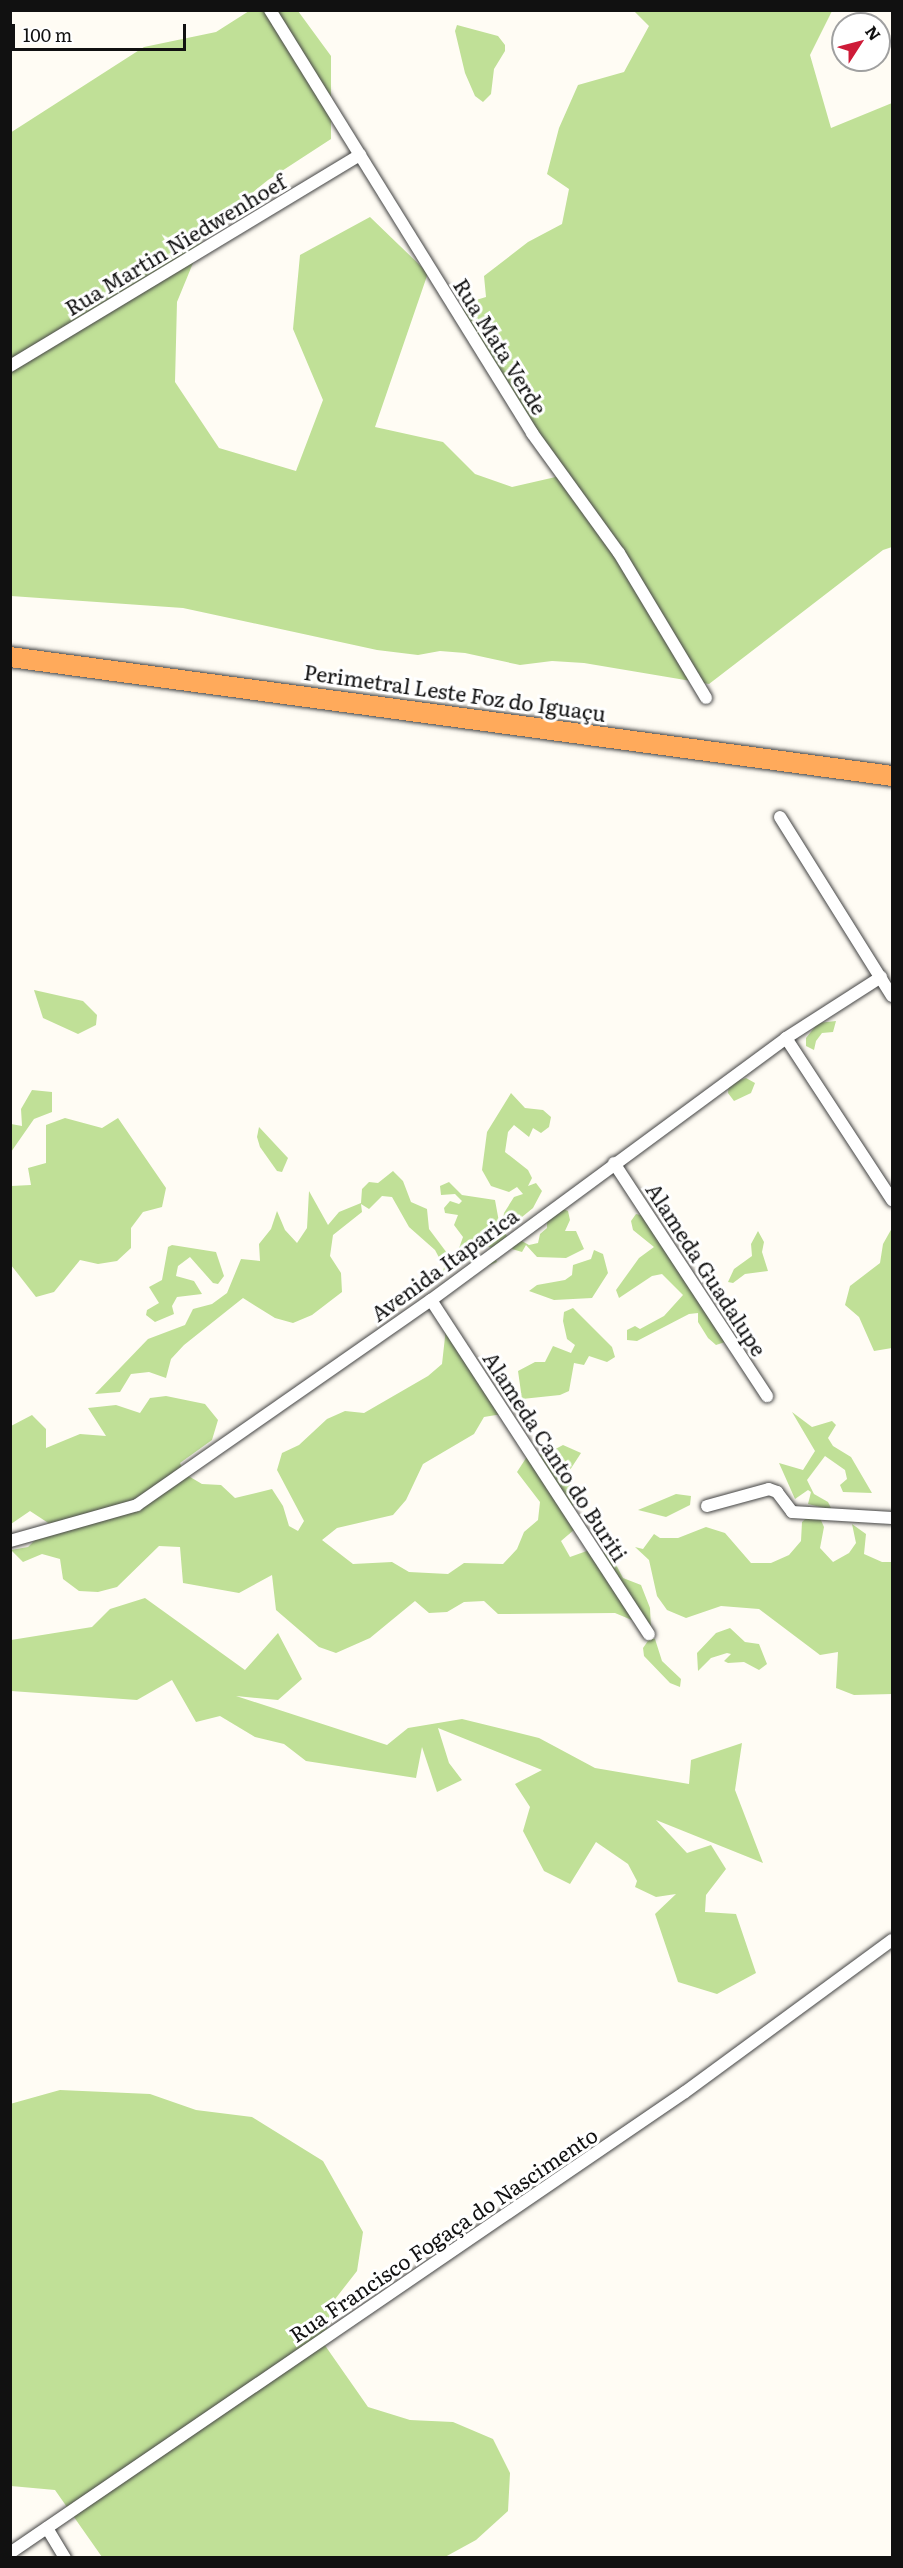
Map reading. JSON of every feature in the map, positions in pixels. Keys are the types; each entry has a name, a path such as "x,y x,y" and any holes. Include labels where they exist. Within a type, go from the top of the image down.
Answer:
{"highway":[{"name":"Perimetral Leste Foz do Iguaçu","path":"10,657 892,776"}],"street":[{"name":"Rua Mata Verde","path":"270,10 532,433 619,553 706,698"},
{"name":"Rua Martin Niedwenhoef","path":"10,366 360,155"},
{"path":"780,817 892,996"},
{"name":"Avenida Itaparica","path":"10,1541 130,1509 431,1300 786,1038 880,977"},
{"path":"786,1038 892,1200"},
{"name":"Alameda Guadalupe","path":"614,1163 767,1396"},
{"name":"Alameda Canto do Buriti","path":"431,1300 649,1634"},
{"path":"707,1506 770,1489 777,1491 792,1512 892,1518"},
{"name":"Rua Francisco Fogaça do Nascimento","path":"10,2553 685,2092 892,1940"},
{"path":"47,2528 65,2558"}],"green space":[{"path":"249,11 298,11 331,56 331,139 268,180 207,229 177,302 175,382 219,448 296,471 323,400 293,329 300,255 370,217 428,273 375,427 443,442 475,474 512,487 560,476 464,331 463,304 486,297 484,276 528,242 562,224 569,189 547,174 559,128 578,85 624,72 649,26 634,11 832,11 810,55 831,128 892,103 892,547 883,550 709,684 584,663 552,661 520,665 465,653 440,651 418,655 377,650 183,608 11,596 10,133 144,47 216,32"},
{"path":"457,25 498,36 505,45 505,51 494,69 491,94 483,102 475,96 465,73 455,31"},
{"path":"34,990 83,1001 97,1015 96,1025 78,1034 43,1018"},
{"path":"836,1021 833,1032 822,1033 816,1041 814,1050 806,1046 806,1038 818,1023"},
{"path":"746,1078 755,1083 751,1093 734,1101 728,1093 729,1084"},
{"path":"32,1090 52,1092 52,1112 34,1119 11,1152 11,1124 22,1126 21,1109"},
{"path":"511,1093 525,1108 543,1110 551,1117 549,1127 541,1133 533,1128 529,1137 514,1125 508,1132 505,1152 528,1170 532,1178 528,1186 536,1183 542,1191 533,1208 511,1226 503,1220 504,1213 514,1197 523,1194 517,1187 509,1192 491,1186 482,1170 487,1132"},
{"path":"65,1118 102,1128 118,1118 166,1188 162,1207 143,1212 131,1228 131,1248 117,1261 98,1264 80,1260 54,1292 36,1297 11,1265 11,1186 31,1185 28,1168 46,1163 46,1125"},
{"path":"259,1127 288,1158 282,1172 277,1171 260,1147 257,1137"},
{"path":"393,1171 403,1181 411,1202 427,1209 429,1229 450,1257 458,1251 463,1237 454,1225 458,1215 445,1213 444,1208 450,1201 459,1204 462,1201 455,1194 441,1195 440,1186 449,1182 462,1195 495,1200 499,1222 508,1238 492,1248 483,1245 475,1251 476,1256 495,1257 497,1262 485,1267 459,1257 450,1273 442,1276 444,1267 435,1250 409,1227 392,1197 382,1196 369,1209 361,1204 362,1212 333,1235 330,1256 341,1273 342,1292 312,1315 293,1323 275,1318 243,1298 184,1345 171,1359 166,1378 149,1372 131,1374 120,1392 95,1394 148,1339 185,1325 193,1309 212,1304 227,1293 241,1259 260,1261 259,1244 271,1229 277,1211 285,1230 297,1243 307,1228 309,1191 328,1225 339,1212 361,1203 362,1189 369,1182 378,1183"},
{"path":"563,1209 568,1211 570,1220 565,1231 576,1231 584,1249 566,1258 537,1257 526,1245 522,1252 512,1249 514,1243 520,1240 529,1245 538,1243 540,1234 547,1228 547,1218"},
{"path":"636,1214 645,1216 725,1342 716,1345 708,1338 698,1322 698,1313 689,1314 637,1341 627,1340 627,1330 635,1326 640,1329 664,1316 683,1295 662,1274 652,1276 619,1298 616,1290 639,1258 654,1247 633,1230 631,1221"},
{"path":"892,1228 892,1348 874,1351 859,1317 845,1305 850,1286 880,1263 883,1244"},
{"path":"758,1231 764,1242 762,1252 768,1271 745,1274 733,1283 728,1282 734,1269 752,1256 751,1244"},
{"path":"172,1245 216,1252 224,1276 218,1284 213,1283 190,1257 178,1266 176,1276 194,1281 202,1294 177,1297 172,1306 174,1314 155,1322 146,1315 147,1310 159,1303 149,1287 162,1280 168,1247"},
{"path":"594,1250 603,1254 608,1273 592,1298 554,1300 529,1291 537,1285 565,1280 572,1275 573,1265 591,1259"},
{"path":"573,1308 612,1347 615,1357 607,1362 589,1356 584,1365 574,1363 569,1391 560,1395 522,1399 518,1371 535,1362 545,1362 553,1346 571,1353 575,1345 567,1339 563,1321 564,1312"},
{"path":"446,1328 502,1414 484,1417 474,1434 423,1464 406,1500 393,1515 337,1528 322,1540 353,1564 392,1562 409,1572 448,1574 464,1563 503,1564 517,1549 524,1532 538,1520 540,1502 517,1472 528,1455 546,1454 563,1445 581,1453 570,1470 575,1529 561,1541 570,1557 595,1548 612,1557 623,1578 641,1585 650,1608 651,1628 615,1613 498,1614 484,1601 464,1602 447,1612 429,1613 415,1601 370,1638 336,1653 319,1647 276,1610 272,1575 239,1593 183,1583 180,1547 159,1546 117,1587 98,1592 79,1591 63,1579 60,1559 42,1554 23,1562 11,1550 28,1547 41,1534 62,1532 30,1511 11,1524 11,1426 32,1415 46,1429 46,1448 80,1434 106,1436 88,1408 116,1405 140,1413 150,1398 166,1396 205,1404 218,1420 212,1440 180,1463 185,1474 202,1484 221,1485 235,1498 272,1489 283,1506 289,1526 298,1531 304,1521 277,1470 282,1453 299,1445 327,1419 345,1411 364,1413 428,1376 442,1364"},
{"path":"792,1412 812,1427 832,1421 836,1425 828,1438 833,1446 851,1457 872,1493 843,1492 840,1485 847,1479 845,1470 825,1456 807,1480 814,1494 828,1502 832,1510 808,1504 811,1492 808,1490 795,1499 779,1463 803,1470 815,1451"},
{"path":"676,1494 691,1496 690,1505 666,1517 638,1510"},
{"path":"816,1509 824,1527 820,1548 833,1562 849,1553 856,1543 852,1524 866,1534 864,1554 882,1562 892,1562 892,1694 854,1695 836,1688 838,1652 820,1655 759,1609 721,1606 686,1618 667,1610 657,1596 649,1560 635,1547 643,1549 654,1534 660,1538 678,1538 706,1527 725,1533 751,1563 771,1563 789,1555 801,1541 802,1522"},
{"path":"145,1598 245,1670 278,1633 302,1679 278,1700 236,1696 387,1745 408,1728 462,1719 539,1738 595,1768 689,1784 691,1760 742,1743 735,1790 763,1863 656,1820 687,1853 711,1845 726,1869 706,1895 705,1912 736,1914 756,1973 717,1994 678,1982 655,1914 676,1894 656,1897 635,1887 637,1881 628,1864 596,1842 570,1884 544,1871 523,1831 530,1807 515,1784 542,1770 438,1728 449,1763 462,1780 437,1792 422,1747 416,1778 306,1761 284,1744 255,1737 220,1716 196,1722 172,1680 137,1700 11,1691 11,1640 92,1627 110,1609"},
{"path":"730,1628 745,1642 759,1644 767,1664 759,1670 744,1662 728,1663 724,1661 731,1654 727,1653 711,1658 698,1671 697,1653 716,1633"},
{"path":"650,1638 655,1639 662,1661 681,1679 680,1687 670,1683 644,1656 643,1648"},
{"path":"60,2090 150,2094 196,2110 252,2117 323,2161 363,2232 357,2271 332,2303 324,2344 368,2407 410,2420 453,2422 493,2439 510,2473 508,2511 476,2540 445,2557 102,2557 55,2490 11,2486 10,2104"}]}
